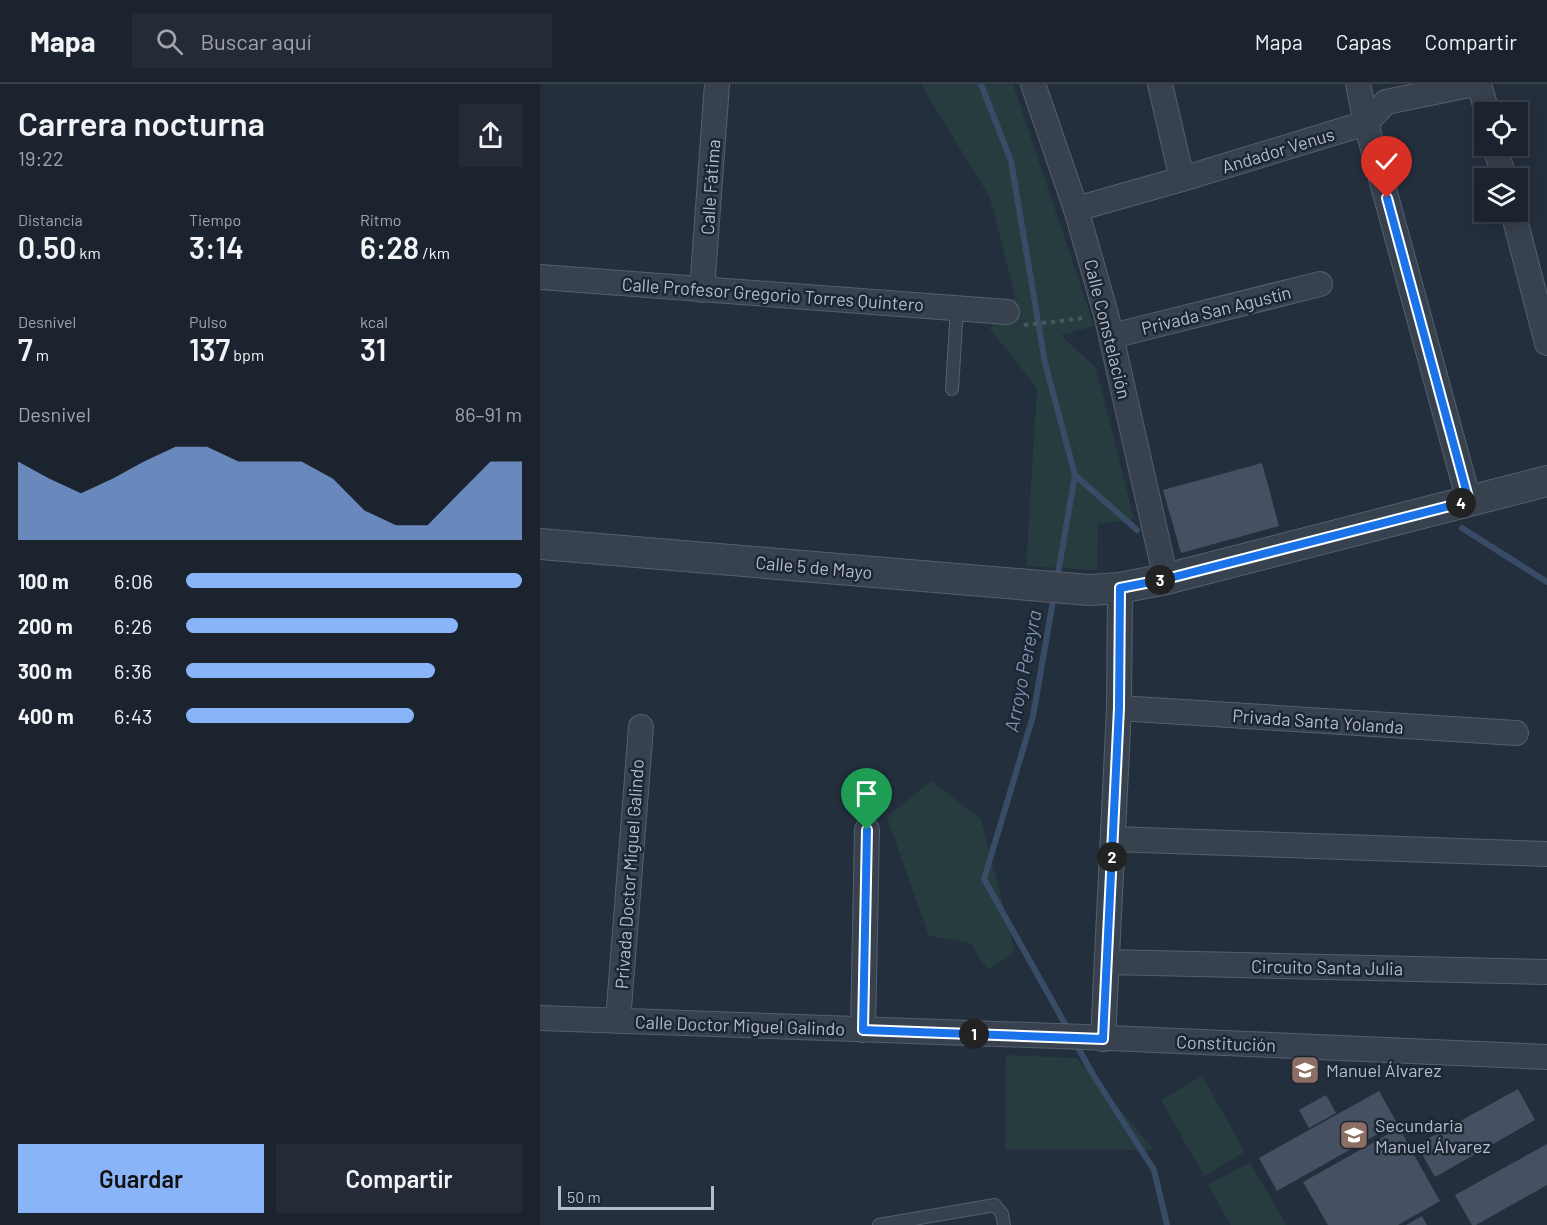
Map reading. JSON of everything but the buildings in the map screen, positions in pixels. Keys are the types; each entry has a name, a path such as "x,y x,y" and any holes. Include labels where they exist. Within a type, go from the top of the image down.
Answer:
{"street":[{"name":"Calle Fátima","path":"702,290 717,84"},
{"name":"Calle Constelación","path":"1033,84 1076,209 1109,325 1166,579"},
{"path":"1160,84 1182,179"},
{"path":"1358,84 1366,123 1469,501"},
{"name":"Andador Venus","path":"1076,209 1366,123 1386,102 1474,84"},
{"path":"1479,84 1484,102"},
{"path":"1515,222 1547,343"},
{"name":"Calle Profesor Gregorio Torres Quintero","path":"540,277 957,308 1012,319"},
{"name":"Privada San Agustín","path":"1109,325 1320,284"},
{"name":"Calle 5 de Mayo","path":"540,544 1089,590 1120,588 1166,579 1547,481"},
{"path":"1094,1038 1107,962 1119,708 1120,588"},
{"name":"Privada Santa Yolanda","path":"1119,708 1516,733"},
{"name":"Privada Doctor Miguel Galindo","path":"618,1021 641,728"},
{"path":"863,1030 867,830"},
{"path":"1113,839 1547,854"},
{"name":"Circuito Santa Julia","path":"1107,962 1547,972"},
{"name":"Calle Doctor Miguel Galindo","path":"540,1018 1094,1038"},
{"name":"Constitución","path":"1094,1038 1547,1057"}],"lane":[{"path":"952,389 957,308"},
{"path":"879,1225 995,1205 1002,1214 1004,1225"}],"path":[{"path":"1012,319 1109,325"}],"green space":[{"path":"921,84 1013,84 1094,326 1061,335 1096,368 1134,519 1098,524 1097,570 1026,566 1037,388 990,329 1015,297 990,198"},
{"path":"931,781 981,819 1015,952 988,970 970,943 929,936 887,817"},
{"path":"1006,1055 1077,1058 1154,1150 1005,1149"},
{"path":"1202,1076 1245,1152 1204,1176 1161,1100"},
{"path":"1250,1162 1286,1225 1231,1225 1208,1185"}],"waterway":[{"name":"Arroyo Pereyra","path":"981,84 1011,161 1045,363 1075,475 1057,579"},
{"path":"1075,475 1137,530"},
{"path":"1462,528 1547,582"},
{"name":"Arroyo Pereyra","path":"1054,595 1033,716 984,879 1069,1031"},
{"name":"Arroyo Pereyra","path":"1075,1042 1092,1073 1154,1170 1167,1225"}],"place":[{"name":"Manuel Álvarez","path":"1305,1070"},
{"name":"Secundaria Manuel Álvarez","path":"1354,1135"}],"route":[{"path":"867,830 863,1030 1103,1039 1119,708 1120,588 1166,579 1469,501 1387,198"}]}
